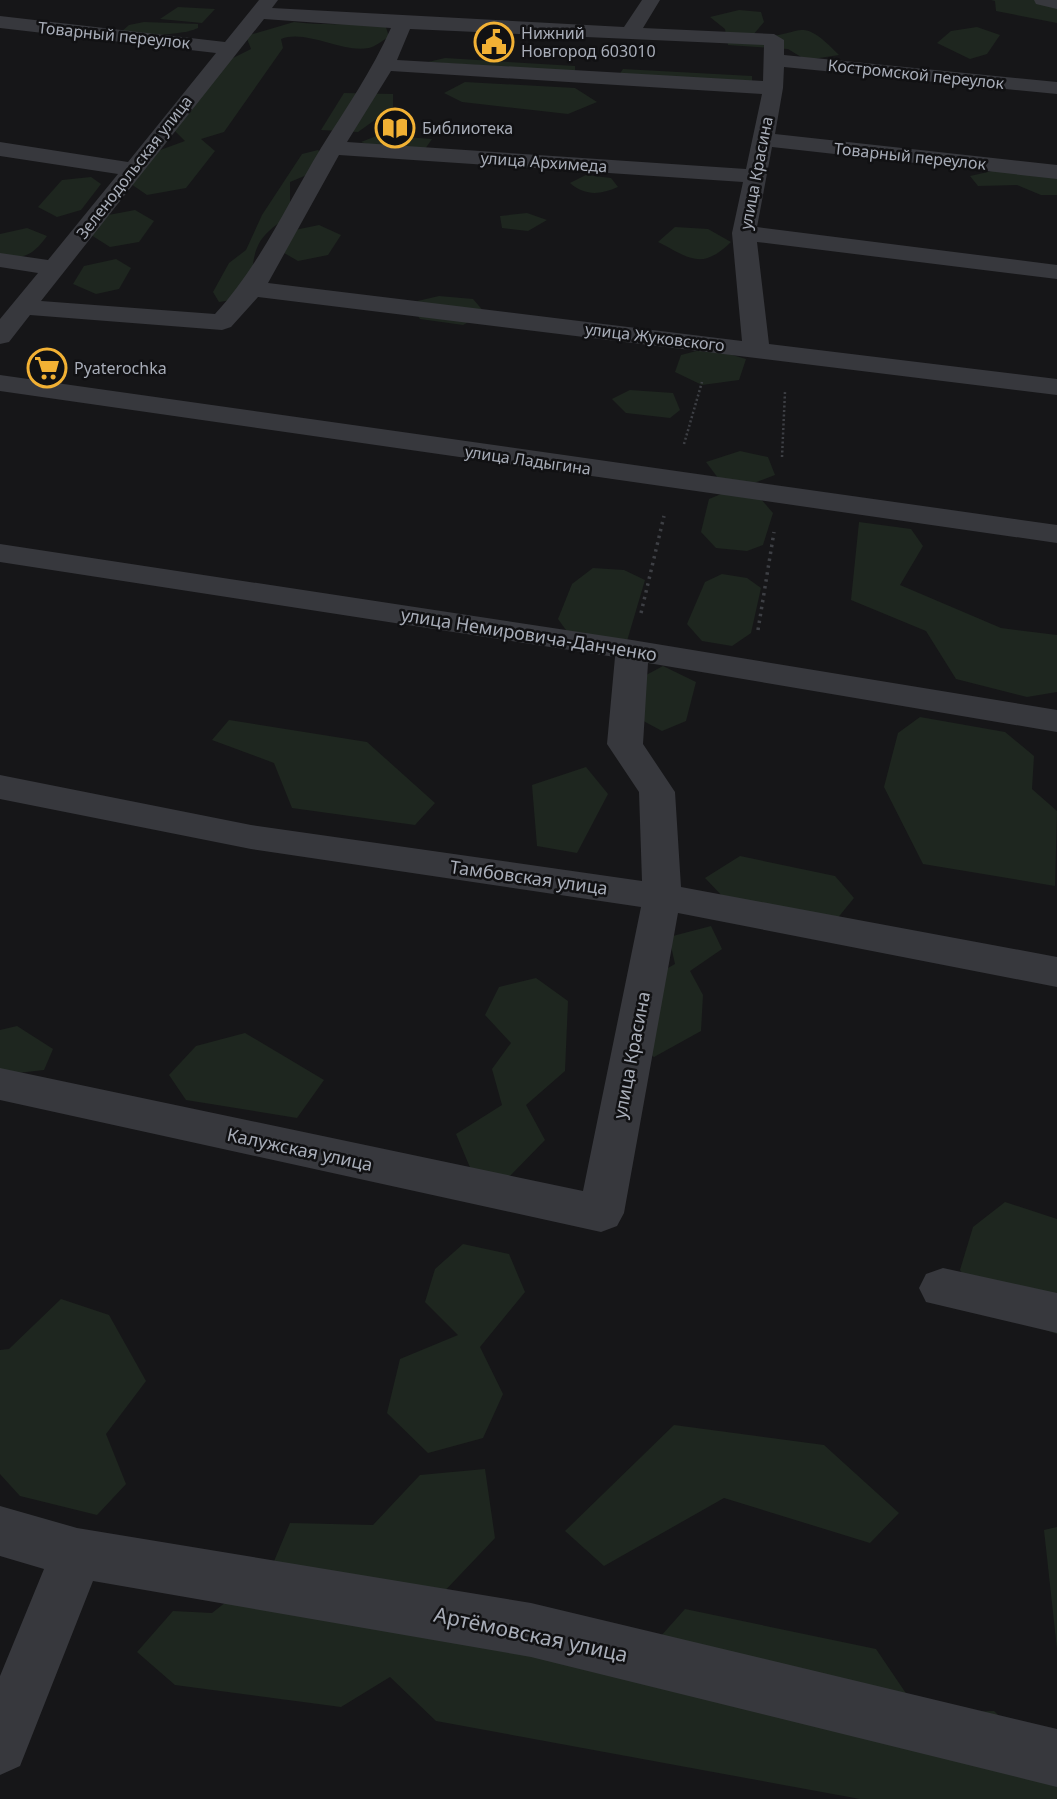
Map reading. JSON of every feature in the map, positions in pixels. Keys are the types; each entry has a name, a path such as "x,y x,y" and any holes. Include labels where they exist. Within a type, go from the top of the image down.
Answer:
{"street":[{"path":"629,33 651,0"},
{"path":"1043,0 1057,3"},
{"name":"Костромской переулок","path":"264,7 403,23 629,33 1057,88"},
{"name":"Зеленодольская улица","path":"0,337 228,48 264,7"},
{"name":"Товарный переулок","path":"0,22 228,48"},
{"path":"23,307 222,322 252,289 332,148 385,65 403,23"},
{"name":"улица Красина","path":"757,349 744,233 773,88 774,50"},
{"path":"385,65 773,88"},
{"name":"Товарный переулок","path":"763,139 1057,172"},
{"name":"улица Архимеда","path":"332,148 755,176"},
{"path":"0,149 132,169"},
{"path":"744,233 1057,272"},
{"path":"0,260 55,268"},
{"name":"улица Жуковского","path":"252,289 1057,387"},
{"name":"улица Ладыгина","path":"0,383 1057,534"},
{"name":"улица Немировича-Данченко","path":"0,553 632,650 1057,720"},
{"name":"улица Красина","path":"600,1213 662,897 657,792 625,744 632,650"},
{"name":"Тамбовская улица","path":"0,788 251,837 662,897 1057,972"},
{"name":"Калужская улица","path":"0,1084 600,1213"},
{"path":"943,1288 1057,1313"},
{"name":"Артёмовская улица","path":"0,1531 77,1553 531,1630 1057,1758"},
{"path":"0,1746 77,1553"}],"shaded area":[{"path":"991,0 1057,0 1057,23 996,11 995,1"},
{"path":"178,7 215,9 202,23 160,19"},
{"path":"739,10 761,12 764,22 753,35 781,35 805,30 825,41 839,55 806,60 788,49 728,45 725,29 710,17"},
{"path":"144,22 198,24 198,28 159,35 120,33 129,25"},
{"path":"294,22 385,24 389,37 371,47 358,49 302,37 281,39 283,48 224,132 201,139 215,151 186,188 147,195 131,184 152,153 185,141 173,129 221,64 251,49 246,36"},
{"path":"977,27 1000,35 987,54 970,59 937,43 951,31"},
{"path":"445,58 575,66 575,71 428,62"},
{"path":"623,69 752,76 752,84 619,75"},
{"path":"465,82 575,88 597,102 568,114 462,102 444,93"},
{"path":"344,93 393,94 393,107 358,132 321,130"},
{"path":"379,135 432,139 425,149 379,148 361,142"},
{"path":"318,150 325,157 314,172 290,182 290,216 264,236 259,244 253,261 252,285 238,299 219,302 213,292 229,263 246,250 262,215 302,154"},
{"path":"1010,167 1057,178 1057,195 1041,195 1017,185 978,186 970,176"},
{"path":"586,175 611,178 618,187 593,193 570,183"},
{"path":"91,177 101,184 81,210 57,217 38,207 62,180"},
{"path":"135,210 154,221 139,242 110,247 88,233 103,216"},
{"path":"527,213 547,220 528,231 502,228 500,216"},
{"path":"319,225 341,235 328,255 298,261 279,250 290,231"},
{"path":"675,227 708,229 731,242 721,251 703,259 687,257 658,242"},
{"path":"27,228 47,236 27,255 15,258 0,256 0,234"},
{"path":"116,259 131,268 119,289 96,294 73,284 84,266"},
{"path":"439,296 473,299 485,313 463,325 420,319 409,303"},
{"path":"708,348 746,359 739,380 702,385 675,372 681,355"},
{"path":"630,390 673,393 680,410 670,418 626,413 612,399"},
{"path":"740,451 768,457 775,475 751,484 718,478 706,462"},
{"path":"726,492 760,498 773,513 763,545 747,551 716,548 701,532 709,499"},
{"path":"859,522 911,529 923,546 900,585 1001,628 1057,635 1057,692 1027,697 956,679 926,631 851,600"},
{"path":"593,568 624,570 645,580 627,641 576,644 558,619 572,584"},
{"path":"722,574 747,578 761,588 751,633 732,646 702,641 687,624 705,582"},
{"path":"663,666 696,682 686,721 662,731 636,717 635,681"},
{"path":"920,717 1005,732 1034,756 1032,789 1057,811 1055,886 923,864 884,787 898,733"},
{"path":"229,720 367,742 435,803 415,825 292,808 274,763 212,740"},
{"path":"586,767 608,794 577,853 537,846 532,785"},
{"path":"740,856 835,876 854,898 836,920 727,901 705,878"},
{"path":"711,926 722,949 690,971 703,995 701,1031 654,1057 627,1036 638,985 675,964 669,937"},
{"path":"536,978 568,1001 565,1071 526,1105 545,1140 508,1178 474,1177 456,1134 502,1105 492,1069 511,1043 485,1015 499,987"},
{"path":"17,1026 53,1049 44,1070 0,1075 0,1030"},
{"path":"245,1033 324,1080 297,1118 186,1100 169,1075 196,1046"},
{"path":"1005,1202 1057,1219 1057,1334 986,1309 960,1270 973,1227"},
{"path":"463,1244 509,1254 525,1292 480,1347 503,1394 483,1438 428,1453 387,1413 400,1359 458,1335 425,1302 435,1269"},
{"path":"61,1299 109,1315 146,1381 106,1434 126,1484 97,1515 20,1496 0,1474 0,1350 9,1349"},
{"path":"674,1425 824,1445 899,1513 870,1543 724,1498 604,1566 565,1531"},
{"path":"485,1469 495,1538 438,1598 627,1674 685,1609 876,1649 920,1714 994,1711 1057,1774 1057,1799 860,1799 436,1721 390,1677 341,1707 175,1685 137,1652 173,1611 212,1613 272,1566 290,1523 373,1525 420,1475"},
{"path":"1057,1527 1057,1649 1044,1530"}],"place":[{"name":"Нижний Новгород 603010","path":"494,42"},
{"name":"Библиотека","path":"395,128"},
{"name":"Pyaterochka","path":"47,368"}]}
